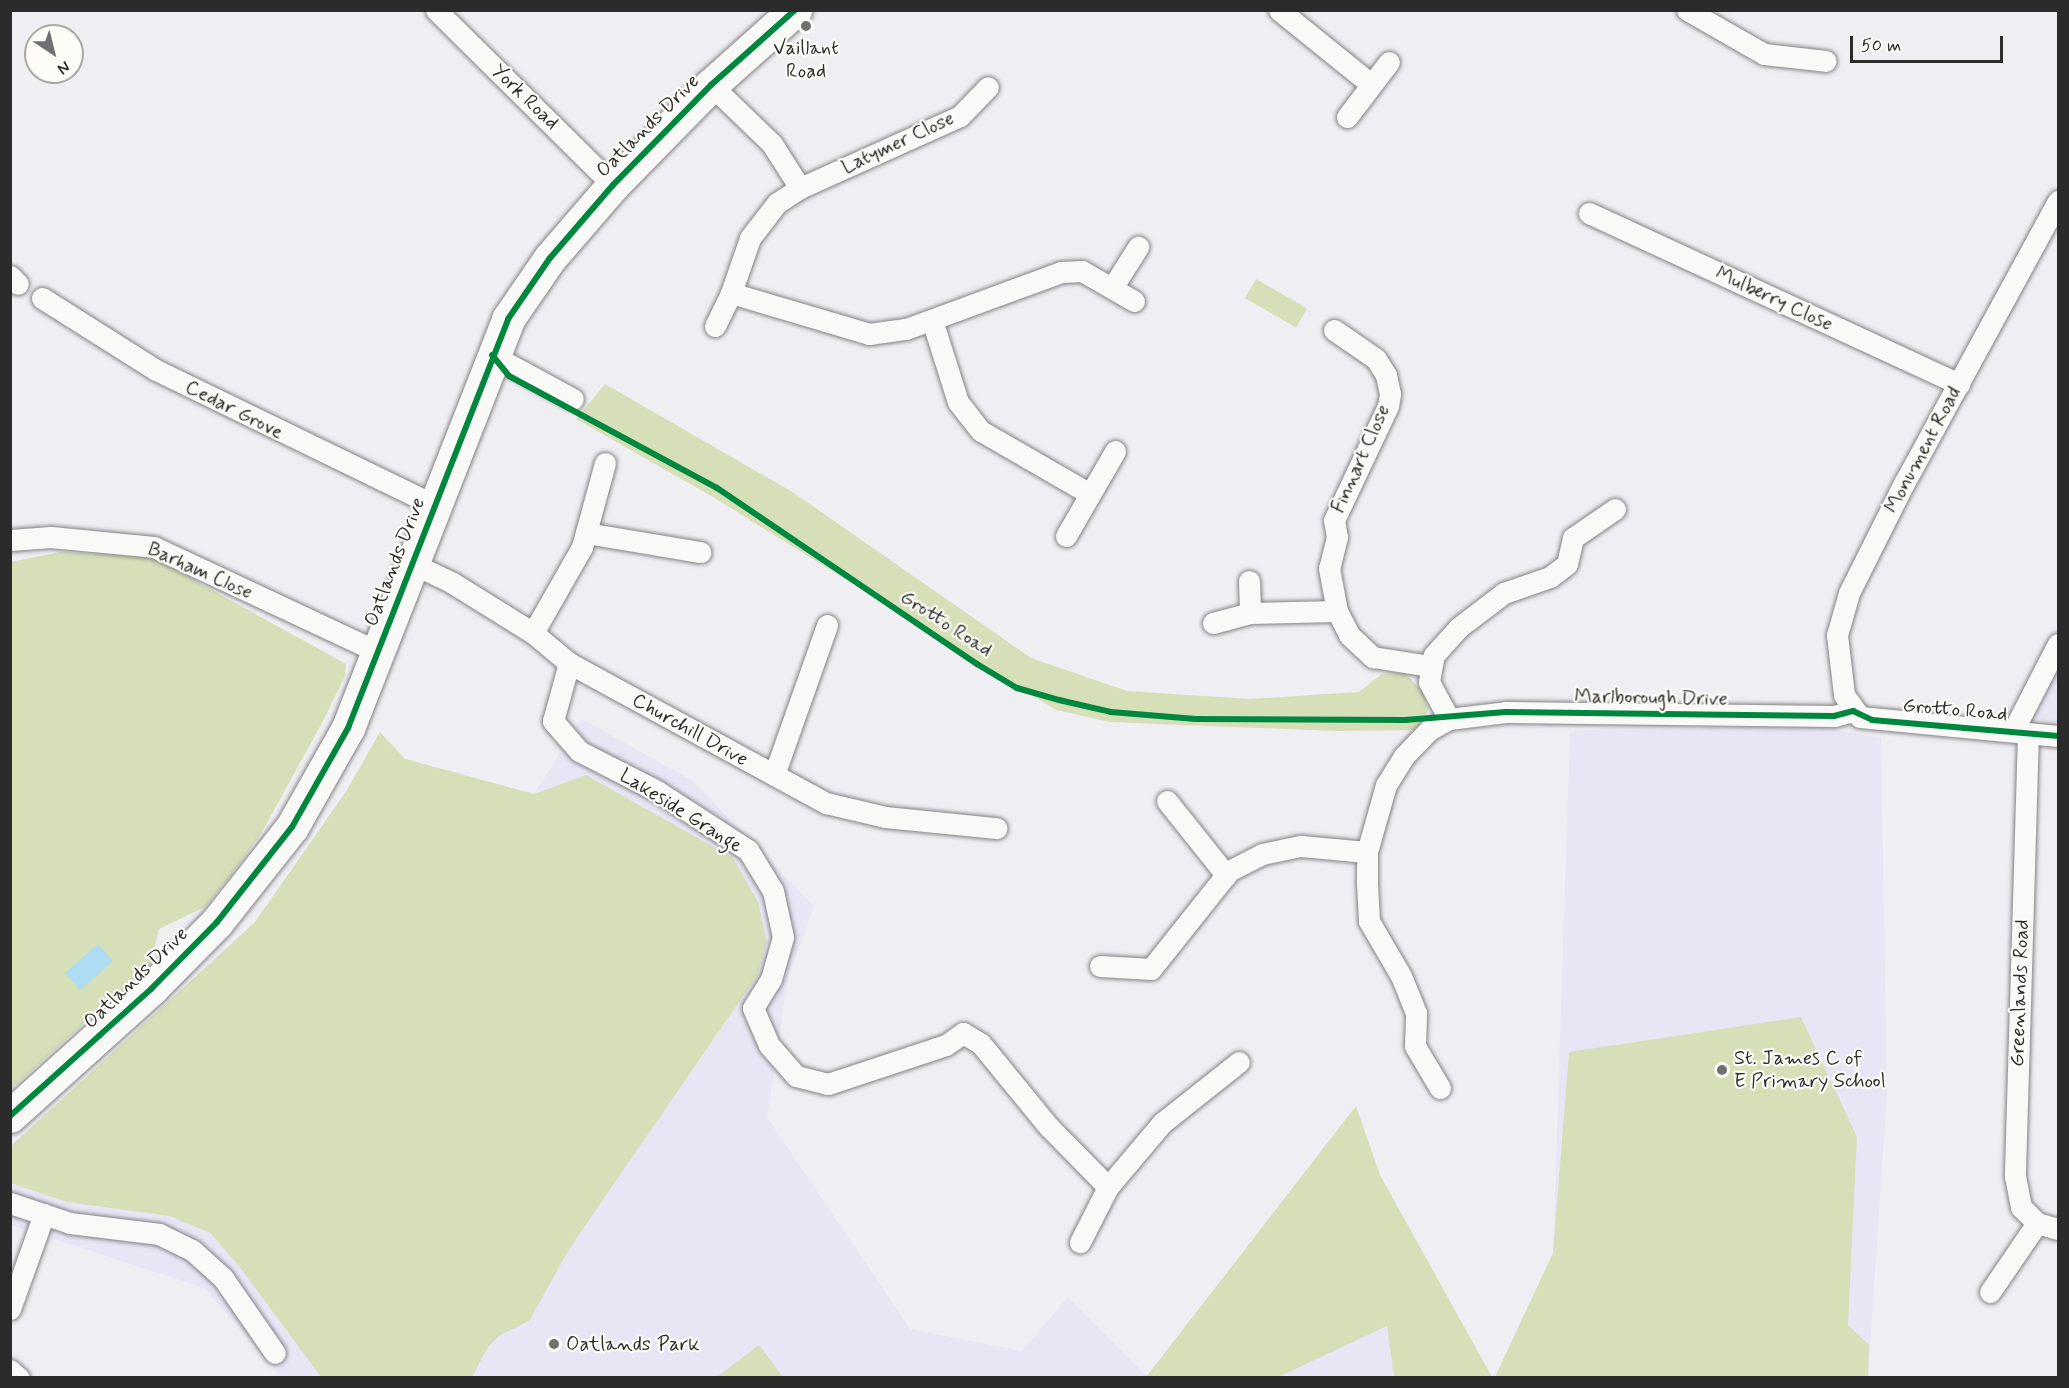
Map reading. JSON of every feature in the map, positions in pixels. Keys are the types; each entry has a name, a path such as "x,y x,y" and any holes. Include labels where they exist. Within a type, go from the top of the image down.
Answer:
{"main road":[{"name":"Oatlands Drive","path":"10,1116 151,989 246,888 291,827 330,764 378,652 492,355 508,319 549,258 613,185 711,85 795,10"}],"street":[{"name":"York Road","path":"436,10 613,185"},
{"path":"1279,10 1372,85"},
{"path":"1686,10 1764,54 1827,61"},
{"path":"1347,117 1389,62"},
{"path":"711,85 772,144 800,188 777,203 750,238 731,293 715,326"},
{"name":"Latymer Close","path":"800,188 960,116 988,87"},
{"name":"Monument Road","path":"1853,711 1844,695 1838,667 1837,635 1842,610 1904,483 2058,201"},
{"name":"Mulberry Close","path":"1589,213 1959,384"},
{"path":"1112,288 1138,247"},
{"path":"731,293 869,334 906,329 1061,273 1082,272 1134,301"},
{"name":"Cedar Grove","path":"42,298 156,370 434,505"},
{"path":"932,320 958,402 981,430 1090,494"},
{"name":"Finnart Close","path":"1334,330 1376,359 1386,375 1390,394 1388,406 1334,520 1336,537 1329,568 1337,611 1349,635 1373,657 1430,666"},
{"path":"492,355 573,399"},
{"path":"1066,536 1115,451"},
{"path":"533,633 565,581 586,533 605,463"},
{"path":"1449,719 1429,682 1430,666 1434,655 1458,628 1504,593 1558,570 1566,564 1573,538 1580,530 1615,509"},
{"path":"586,533 700,552"},
{"name":"Barham Close","path":"10,540 51,537 154,547 378,652"},
{"name":"Churchill Drive","path":"411,563 451,582 533,633 569,663 826,803 885,818 996,828"},
{"path":"1249,581 1250,613"},
{"path":"1213,623 1250,613 1337,611"},
{"path":"774,775 827,625"},
{"path":"2020,732 2058,644"},
{"name":"Lakeside Grange","path":"569,663 553,721 579,751 657,791 748,850 772,891 783,938 771,979 753,1008 769,1045 796,1076 828,1084 946,1045 963,1033 981,1044 1049,1127 1108,1187"},
{"name":"Marlborough Drive","path":"1440,1088 1415,1046 1416,1013 1401,976 1370,921 1367,852 1386,785 1404,756 1429,730 1449,719 1506,712 1834,716 1853,711"},
{"name":"Grotto Road","path":"1853,711 1872,720 2058,736"},
{"name":"Greenlands Road","path":"2020,732 2015,1176 2021,1207 2037,1223"},
{"path":"1167,801 1226,875"},
{"path":"1101,966 1151,969 1226,875 1262,854 1301,846 1367,852"},
{"path":"1080,1242 1108,1187 1162,1123 1239,1062"},
{"path":"10,1203 70,1223 159,1234 192,1250 223,1278 275,1353"},
{"path":"10,1309 44,1214"},
{"path":"1990,1292 2037,1223 2058,1229"},
{"path":"10,1370 19,1377"}],"shaded area":[{"path":"2058,657 2058,722 2036,719 2031,713"},
{"path":"582,719 693,781 814,906 788,978 767,1117 910,1329 1022,1351 1068,1297 1147,1376 1263,1226 1387,1326 1406,1377 282,1377 204,1288 11,1225 11,1146 255,922 347,790 380,732 405,759 534,794"},
{"name":"St. James C of E Primary School","path":"1813,726 1881,738 1887,1093 1868,1377 1553,1253 1570,731"}],"green space":[{"path":"1256,279 1307,308 1296,328 1245,298"},
{"path":"605,384 794,493 1031,658 1127,691 1250,699 1359,692 1382,674 1405,673 1423,692 1428,709 1421,730 1338,731 1110,722 1056,710 713,497 576,419"},
{"path":"61,552 152,557 346,664 345,676 262,832 205,907 159,929 151,963 11,1089 11,562"},
{"path":"380,732 405,759 534,794 586,775 733,858 758,902 767,942 757,976 571,1246 529,1321 500,1335 488,1347 472,1377 321,1377 239,1266 210,1233 170,1216 67,1202 11,1183 11,1146 255,922 347,790"},
{"path":"1801,1017 1857,1137 1848,1325 1869,1345 1868,1377 1495,1377 1553,1253 1569,1052"},
{"path":"1356,1106 1380,1175 1492,1377 1394,1377 1387,1326 1278,1377 1139,1377 1147,1376"},
{"path":"759,1345 783,1377 717,1377"}],"water":[{"path":"98,944 113,961 80,990 65,973"}],"cycle path":[{"path":"10,1116 151,989 217,922 292,827 348,728 508,319 550,258 613,185 711,85 795,10"},
{"path":"492,355 509,376 717,488 977,664 1017,688 1059,700 1111,712 1196,719 1405,720 1506,712 1834,716 1853,711 1872,720 2058,736"}],"place":[{"name":"Vaillant Road","path":"806,26"},
{"name":"St. James C of E Primary School","path":"1722,1070"},
{"name":"Oatlands Park","path":"554,1344"}]}
